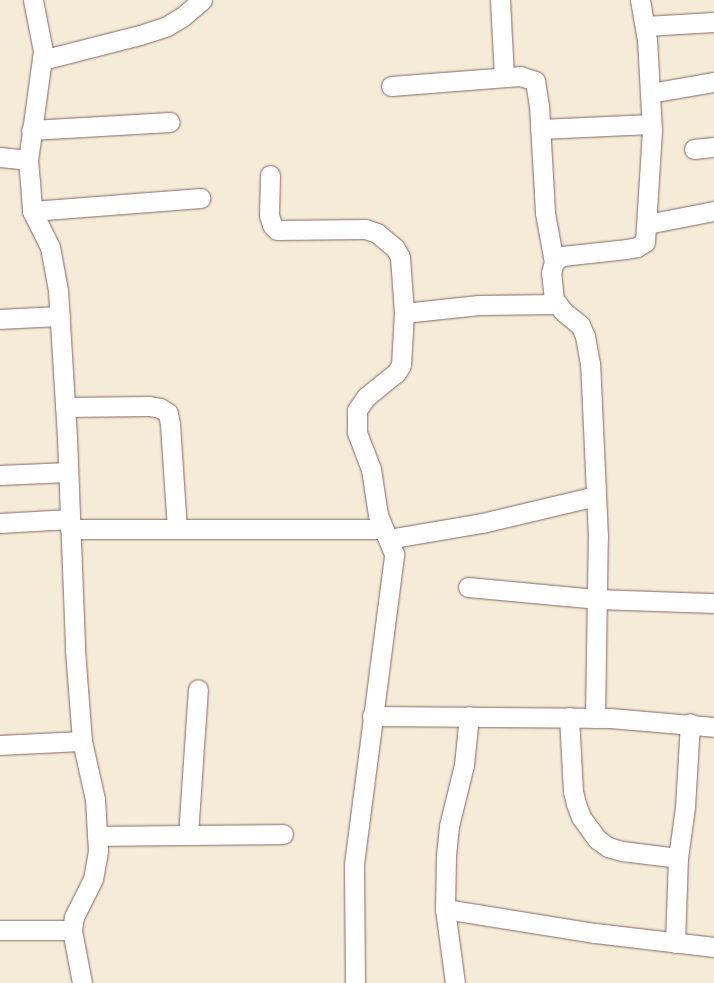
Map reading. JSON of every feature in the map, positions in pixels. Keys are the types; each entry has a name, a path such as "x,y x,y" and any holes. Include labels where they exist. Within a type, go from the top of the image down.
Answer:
{"street":[{"path":"33,0 41,37 42,60 28,160 32,211 54,259 60,316 75,650 82,741 96,799 96,868 74,917 72,930 82,983"},
{"path":"42,60 140,35 167,26 182,18 202,0"},
{"path":"500,0 504,77"},
{"path":"554,262 562,256 575,253 637,247 645,242 652,124 645,26 640,0"},
{"path":"645,26 714,22"},
{"path":"391,86 520,76 535,81 545,214 554,262 551,288 558,304 580,325 585,336 590,364 596,496 598,599 595,718"},
{"path":"650,93 714,82"},
{"path":"31,130 170,122"},
{"path":"540,129 652,124"},
{"path":"694,149 714,147"},
{"path":"0,157 28,160"},
{"path":"270,175 269,215 272,225 277,230 364,229 377,233 395,248 400,257 404,313 401,365 396,373 366,396 356,410 357,432 372,469 378,515 394,554 354,864 355,983"},
{"path":"32,211 200,198"},
{"path":"647,224 714,211"},
{"path":"404,313 479,305 558,304"},
{"path":"0,319 60,316"},
{"path":"65,408 149,406 160,408 168,413 177,529"},
{"path":"0,475 68,472"},
{"path":"0,523 386,534 482,523 596,496"},
{"path":"468,587 598,599 714,603"},
{"path":"188,835 198,689"},
{"path":"372,716 569,717 690,723 714,727"},
{"path":"455,983 445,909 446,855 449,826 464,765 469,716"},
{"path":"569,717 573,791 581,817 597,839 608,847 622,851 678,858"},
{"path":"675,943 678,858 685,807 690,723"},
{"path":"0,745 82,741"},
{"path":"97,836 283,834"},
{"path":"445,909 595,933 714,947"},
{"path":"0,930 72,930"}]}
